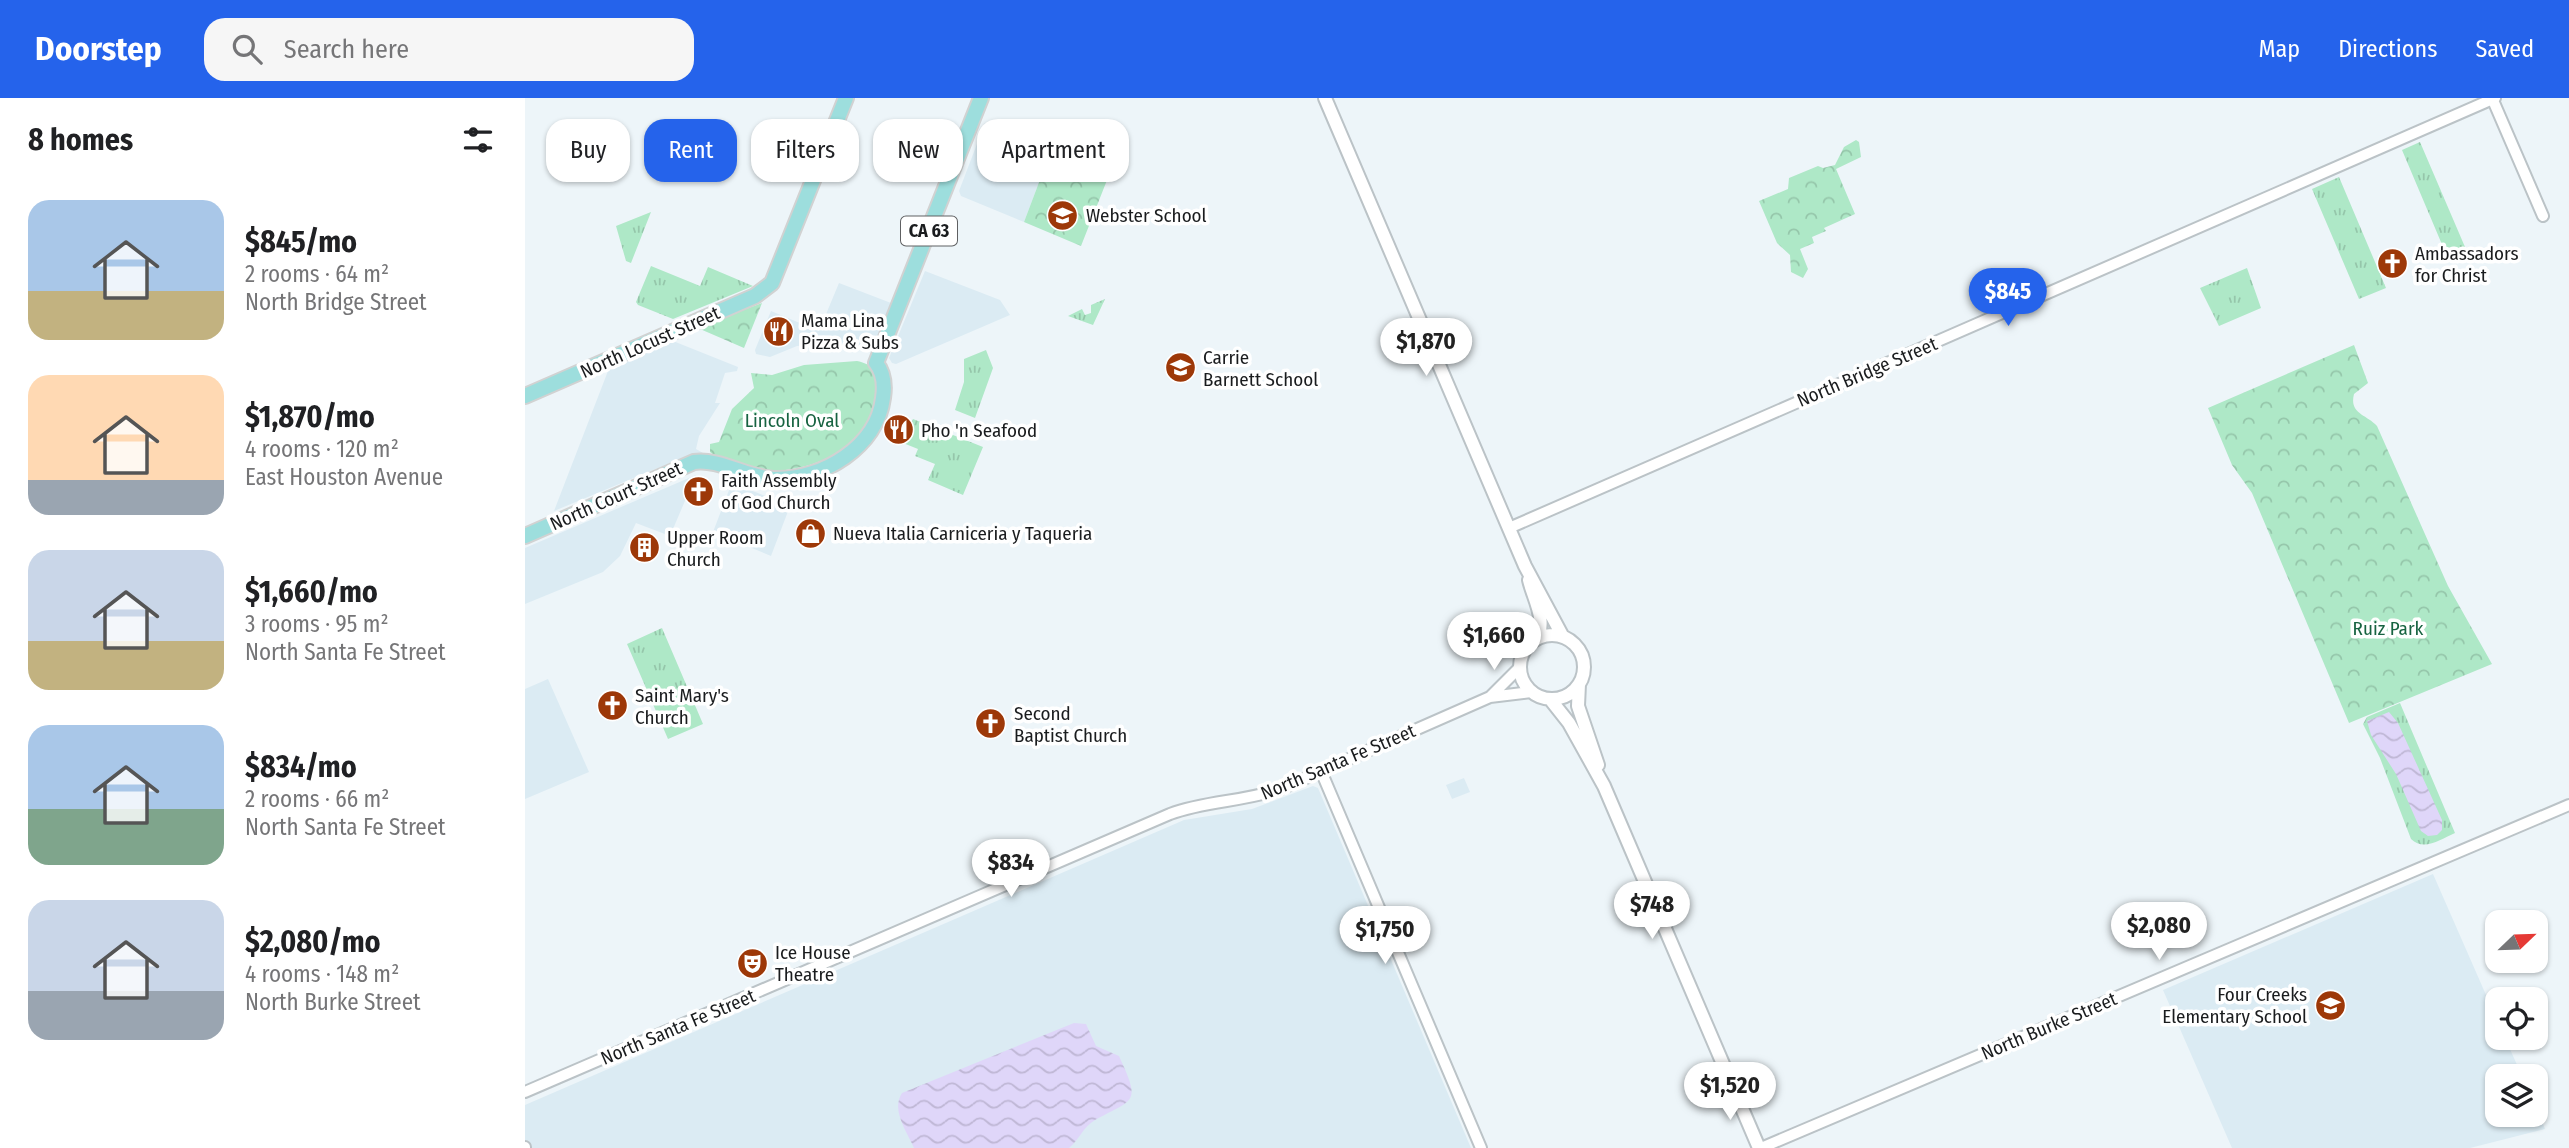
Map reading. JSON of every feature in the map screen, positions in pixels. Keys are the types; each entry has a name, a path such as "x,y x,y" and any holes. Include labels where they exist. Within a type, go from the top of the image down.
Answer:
{"main road":[{"name":"North Locust Street","path":"525,396 755,296 772,283 846,98"},
{"name":"North Court Street","path":"525,536 683,466 709,461 743,475 779,479 815,473 841,460 866,436 880,414 884,384 876,363 981,98"},
{"path":"1325,98 1525,566 1563,637 1580,651 1583,661 1579,706 1604,786"},
{"path":"1525,566 1541,625 1540,634 1526,649 1520,667 1521,676 1531,692 1550,699 1567,696 1579,684"},
{"path":"1535,640 1554,635 1563,637"},
{"path":"1550,699 1569,723 1604,786 1760,1148"}],"street":[{"path":"2493,98 2543,216"},
{"name":"North Bridge Street","path":"1509,528 2493,98"},
{"name":"North Santa Fe Street","path":"1490,697 1520,667"},
{"name":"North Santa Fe Street","path":"525,1092 1170,814 1198,804 1262,796 1490,697 1531,692"},
{"path":"1321,771 1481,1148"},
{"name":"North Burke Street","path":"1760,1148 2569,805"}],"shaded area":[{"path":"977,144 977,182 1039,182 1024,222 961,196 959,191"},
{"path":"925,271 1000,300 1010,315 896,364 892,363 889,358"},
{"path":"839,283 891,303 873,349 867,351 835,343 797,346 770,357 756,354 755,350 771,311 819,331"},
{"path":"673,341 738,367 737,371 725,373 715,403 720,403 699,436 696,449 703,453 682,458 554,511 608,371"},
{"path":"696,475 670,536 636,523 620,556 603,572 525,604 525,548"},
{"path":"735,484 790,506 771,556 713,532 731,485"},
{"path":"548,679 589,772 525,799 525,689"},
{"path":"1464,778 1470,792 1452,799 1446,785"},
{"path":"1313,786 1318,788 1471,1148 525,1148 525,1105 1184,820 1252,809"},
{"name":"Four Creeks Elementary School","path":"2433,874 2485,993 2485,1050 2510,1050 2517,1064 2485,1064 2485,1127 2545,1129 2470,1148 2232,1148 2163,990"}],"green space":[{"path":"1856,140 1859,142 1861,157 1836,169 1855,214 1824,228 1826,231 1812,237 1814,243 1800,249 1808,269 1803,278 1791,272 1790,255 1777,243 1759,201 1788,189 1789,178 1818,166 1823,168 1835,165 1844,147"},
{"path":"2420,142 2468,254 2449,261 2402,150"},
{"path":"2339,177 2386,288 2359,299 2312,189"},
{"path":"1039,182 1106,182 1081,246 1024,222"},
{"path":"651,212 631,263 626,261 616,226"},
{"path":"651,266 700,286 708,267 753,286 673,319 636,302"},
{"path":"2247,268 2261,308 2219,326 2200,288"},
{"path":"1105,299 1093,325 1068,316 1082,309 1085,315 1091,313 1091,305"},
{"path":"762,303 744,348 700,329 701,326"},
{"name":"Ruiz Park","path":"2354,345 2368,383 2354,394 2354,406 2377,426 2448,586 2492,664 2349,723 2252,493 2232,465 2208,408"},
{"path":"986,350 993,368 975,418 955,410 964,382 964,359"},
{"name":"Lincoln Oval","path":"857,361 869,366 875,374 876,405 867,425 853,442 834,455 789,470 766,471 717,458 710,452 710,444 719,442 732,409 754,388 751,373 772,375 804,365"},
{"path":"913,419 983,447 963,495 928,480 935,464 915,456 918,449 903,443"},
{"path":"662,628 703,724 668,739 627,644"},
{"path":"2400,703 2455,833 2427,844 2416,843 2411,839 2380,758 2363,724 2367,717"}],"water":[{"path":"2389,712 2398,723 2442,820 2442,830 2437,835 2428,836 2421,831 2396,774 2371,735 2367,721"},
{"path":"1074,1023 1086,1024 1096,1046 1119,1056 1132,1092 1126,1103 1091,1123 1069,1148 914,1148 899,1113 902,1093"}],"place":[{"name":"Webster School","path":"1063,215"},
{"name":"Ambassadors for Christ","path":"2392,264"},
{"name":"Mama Lina Pizza & Subs","path":"778,331"},
{"name":"Carrie Barnett School","path":"1180,368"},
{"name":"Pho 'n Seafood","path":"898,430"},
{"name":"Faith Assembly of God Church","path":"698,491"},
{"name":"Nueva Italia Carniceria y Taqueria","path":"810,533"},
{"name":"Upper Room Church","path":"644,548"},
{"name":"Saint Mary's Church","path":"612,706"},
{"name":"Second Baptist Church","path":"991,724"},
{"name":"Ice House Theatre","path":"752,963"},
{"name":"Four Creeks Elementary School","path":"2330,1005"}]}
